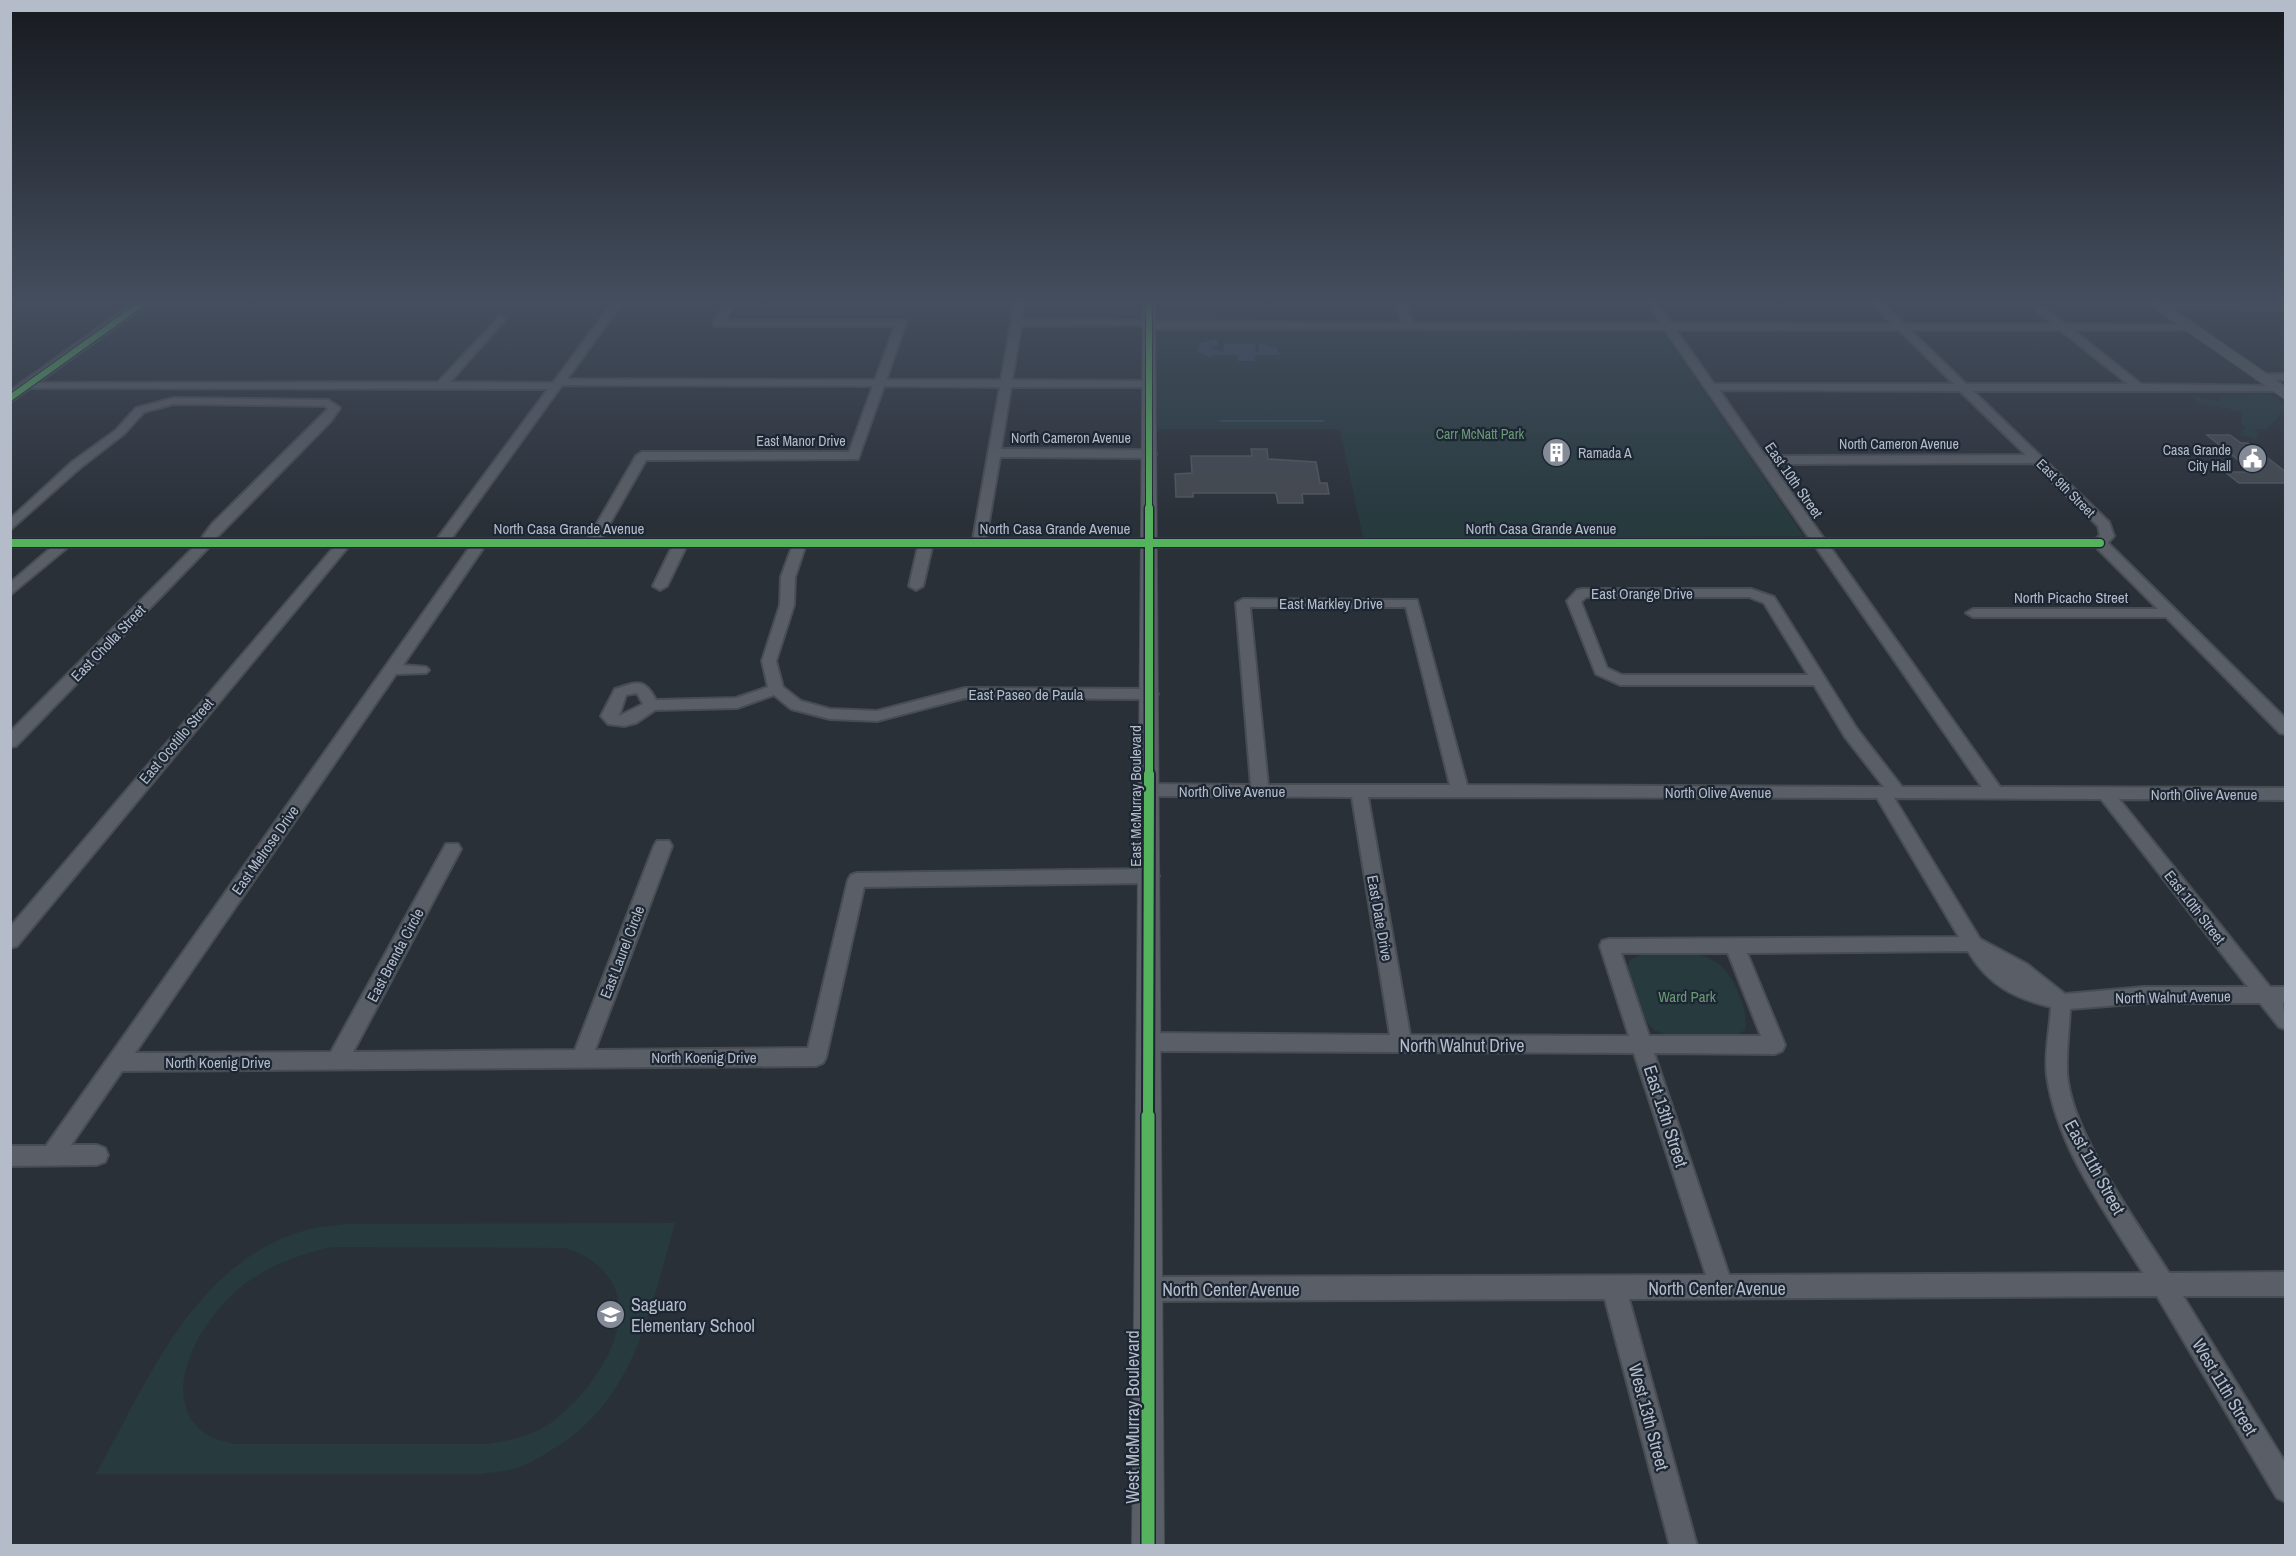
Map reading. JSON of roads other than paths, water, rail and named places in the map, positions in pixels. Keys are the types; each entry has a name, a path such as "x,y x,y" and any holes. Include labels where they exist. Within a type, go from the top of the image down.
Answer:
{"main road":[{"path":"10,398 43,375"},
{"path":"2258,375 2282,386"}],"street":[{"path":"441,386 451,375"},
{"path":"441,543 566,375"},
{"name":"East Manor Drive","path":"592,543 642,456 854,456 883,375"},
{"path":"979,543 1007,375"},
{"name":"East McMurray Boulevard","path":"1148,375 1150,454 1149,1289"},
{"name":"East 10th Street","path":"1702,375 1995,794"},
{"name":"East 9th Street","path":"1950,375 2104,525 2107,536 2100,543"},
{"path":"2122,375 2139,388"},
{"path":"28,385 1148,384"},
{"path":"10,526 76,465 120,432 140,410 174,401 249,402 266,386"},
{"path":"1711,387 2282,386"},
{"name":"East Cholla Street","path":"10,742 205,543 217,527 327,418 334,408 328,403 249,402"},
{"name":"North Cameron Avenue","path":"993,453 1150,454"},
{"name":"North Cameron Avenue","path":"1761,459 2037,459"},
{"name":"North Casa Grande Avenue","path":"10,543 2100,543"},
{"path":"10,591 65,543"},
{"name":"East Ocotillo Street","path":"10,942 344,543"},
{"name":"East Melrose Drive","path":"51,1156 480,543"},
{"path":"660,586 681,543"},
{"path":"651,705 737,703 776,689 769,661 787,606 788,577 800,543"},
{"path":"916,586 926,543"},
{"path":"2100,543 2286,729"},
{"name":"East Orange Drive","path":"1819,680 1620,680 1600,671 1574,601 1582,593 1751,593 1769,600 1890,793 1987,966 2027,993 2061,1002"},
{"name":"East Markley Drive","path":"1260,791 1243,603 1412,603 1460,791"},
{"name":"North Picacho Street","path":"1973,613 2170,613"},
{"path":"392,669 421,670"},
{"name":"East Paseo de Paula","path":"776,689 796,705 830,714 877,716 965,693 1150,694"},
{"name":"North Olive Avenue","path":"1150,790 2286,794"},
{"name":"East Date Drive","path":"1359,791 1402,1045"},
{"name":"East 10th Street","path":"2105,793 2286,1022"},
{"name":"East Laurel Circle","path":"582,1058 663,846"},
{"name":"East Brenda Circle","path":"337,1061 452,849"},
{"name":"North Koenig Drive","path":"117,1062 816,1057 857,880 1150,876"},
{"path":"1735,946 1974,944"},
{"name":"East 13th Street","path":"1722,1288 1609,946 1735,946"},
{"name":"North Walnut Drive","path":"1150,1042 1775,1045 1735,946"},
{"name":"North Walnut Avenue","path":"2061,1002 2144,995 2286,995"},
{"name":"East 11th Street","path":"2061,1002 2056,1074 2066,1118 2081,1149 2164,1285"},
{"path":"10,1156 97,1155"},
{"name":"North Center Avenue","path":"1149,1289 2286,1284"},
{"name":"West 11th Street","path":"2164,1285 2286,1489"},
{"name":"West 13th Street","path":"1614,1288 1684,1545"},
{"name":"West McMurray Boulevard","path":"1148,1545 1149,1289"}],"waterway":[{"path":"1221,421 1323,421"}],"place":[{"name":"Ramada A","path":"1557,453"},
{"name":"Casa Grande City Hall","path":"2252,458"},
{"name":"Saguaro Elementary School","path":"610,1314"}],"park label":[{"name":"Carr McNatt Park","path":"1480,434"},
{"name":"Ward Park","path":"1687,996"}]}
